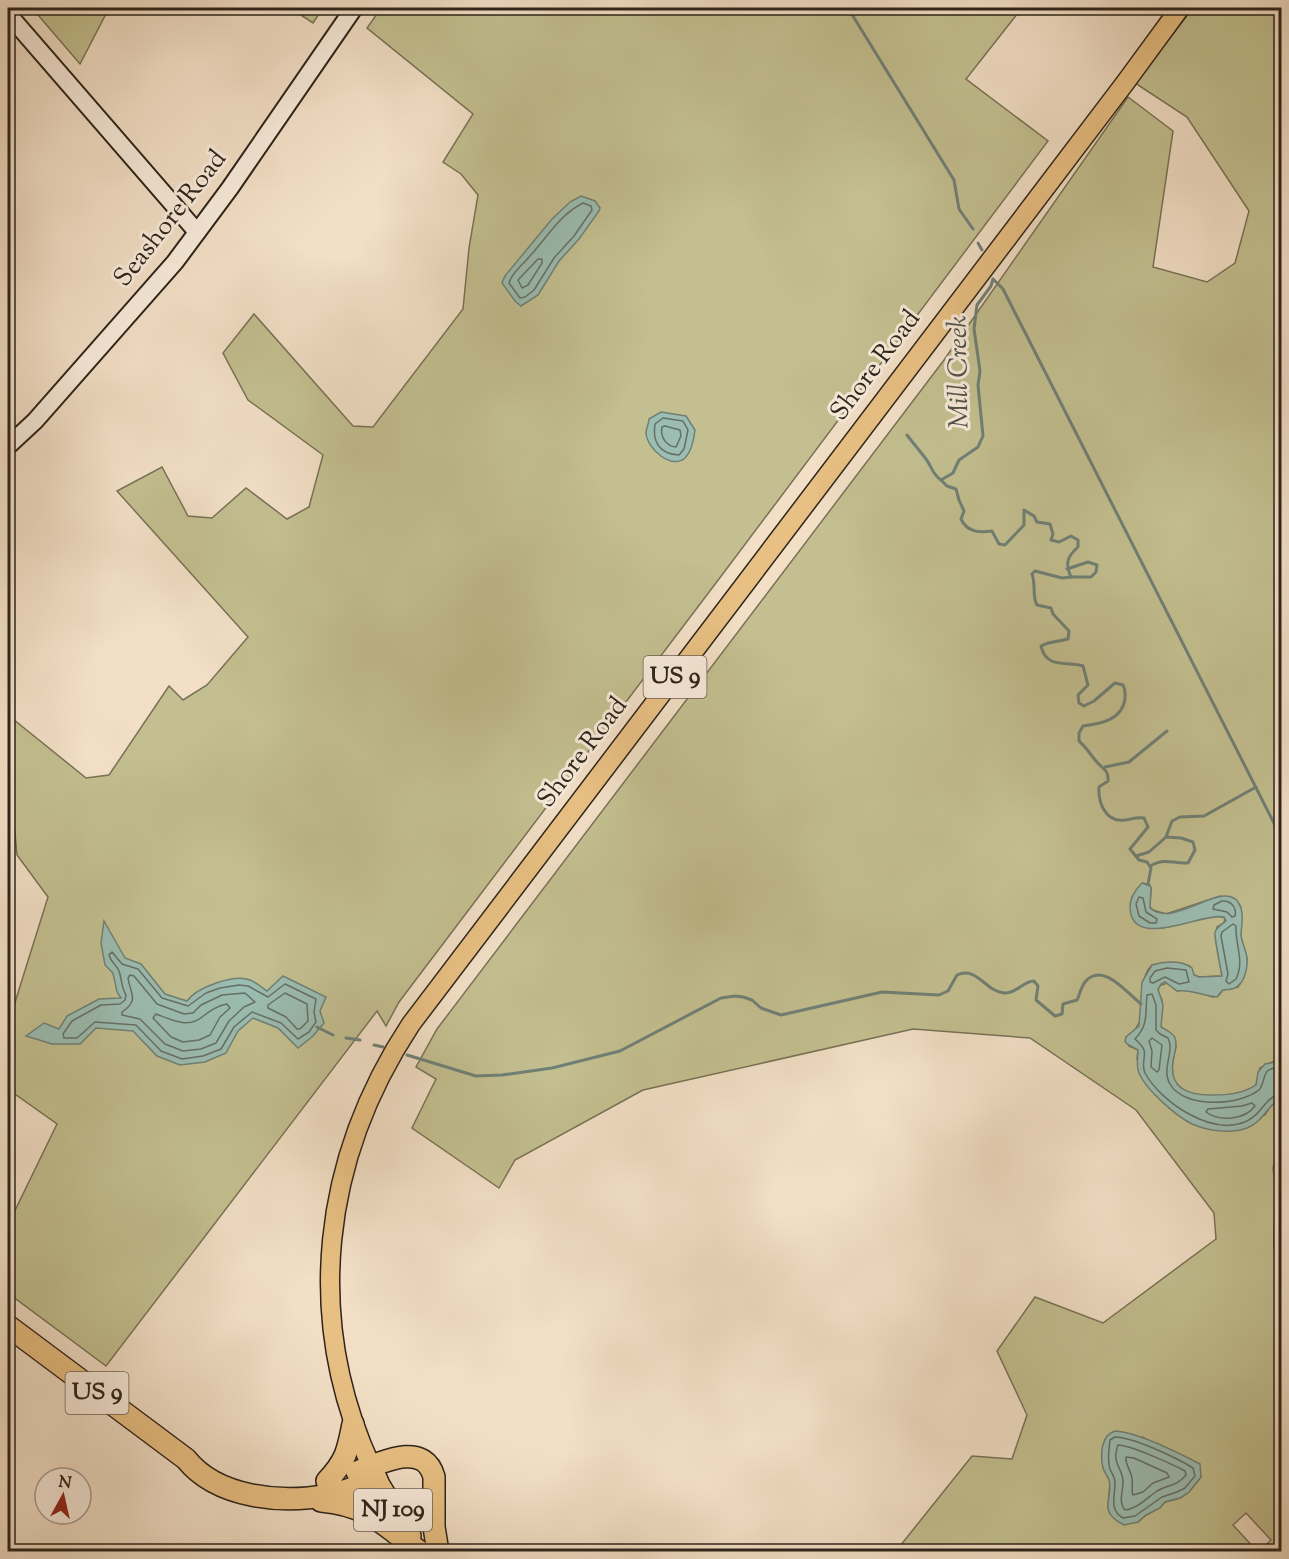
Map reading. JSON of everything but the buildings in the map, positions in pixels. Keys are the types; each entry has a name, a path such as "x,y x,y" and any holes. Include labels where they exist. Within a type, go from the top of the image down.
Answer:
{"highway":[{"name":"US 9","path":"8,1326 186,1459 196,1472 241,1492 269,1498 296,1499 353,1488 366,1479 371,1466"},
{"name":"US 9","path":"186,1459 236,1478 258,1483 292,1485 327,1481 347,1455 353,1424"},
{"path":"327,1481 405,1456 420,1459 432,1470 434,1527 438,1551"},
{"name":"Shore Road","path":"371,1466 396,1514 421,1551"},
{"path":"296,1499 335,1503 359,1509 381,1520 421,1551"}],"main road":[{"name":"Shore Road","path":"371,1466 353,1424 343,1390 333,1332 330,1270 332,1231 338,1193 355,1133 379,1077 411,1024 1106,109 1180,8"}],"street":[{"name":"Seashore Road","path":"8,446 35,422 175,262 354,8"},
{"path":"8,14 197,232"}],"shaded area":[{"path":"32,8 109,8 80,64"},
{"path":"290,8 323,8 313,23"},
{"path":"381,8 1022,8 966,79 1048,141 399,1002 386,1026 377,1011 106,1366 8,1293 8,1225 57,1124 8,1089 8,1013 12,1012 48,897 17,855 13,812 8,808 8,715 86,778 109,775 169,686 183,700 207,685 248,637 117,491 162,467 188,516 212,518 246,488 287,519 309,507 323,455 248,400 223,353 254,314 353,426 373,427 463,309 469,248 478,195 461,174 443,162 473,114 367,28"},
{"path":"1193,8 1281,8 1281,1061 1272,1062 1260,1068 1256,1085 1237,1093 1200,1095 1180,1087 1172,1071 1176,1046 1168,1031 1161,1027 1162,1000 1158,992 1159,986 1167,983 1177,991 1187,989 1213,997 1219,995 1223,990 1238,987 1244,977 1247,959 1241,937 1241,908 1237,902 1220,896 1166,914 1150,907 1151,888 1150,885 1143,883 1132,897 1140,925 1162,928 1205,917 1225,918 1224,923 1217,927 1217,945 1222,976 1199,977 1194,975 1190,966 1180,963 1152,965 1144,981 1140,1020 1129,1035 1129,1046 1138,1050 1137,1059 1155,1095 1265,1115 1271,1105 1281,1100 1281,1152 1275,1182 1274,1248 1282,1259 1281,1551 1259,1551 1271,1540 1246,1513 1233,1525 1257,1551 896,1551 972,1456 1012,1459 1027,1415 997,1351 1035,1297 1103,1323 1216,1239 1214,1213 1136,1110 1030,1038 913,1029 643,1090 515,1160 499,1188 412,1128 436,1079 416,1067 437,1029 944,360 1128,97 1173,131 1153,267 1207,282 1235,263 1249,211 1187,117 1135,83","holes":["1143,1437 1201,1477 1189,1492 1180,1498 1165,1502 1138,1522 1108,1508 1110,1481"]}],"water":[{"path":"581,196 595,201 600,208 599,211 579,239 559,261 538,295 521,306 502,283 505,276 552,219 570,202"},
{"path":"661,412 686,416 695,430 689,452 680,461 667,460 661,456 647,439 649,419"},
{"path":"1142,883 1151,888 1150,908 1161,913 1173,913 1225,896 1235,899 1241,908 1241,936 1247,962 1246,972 1240,984 1232,989 1223,990 1217,997 1177,991 1165,982 1158,989 1163,1005 1161,1027 1171,1033 1176,1041 1173,1061 1174,1078 1177,1084 1188,1092 1223,1095 1240,1092 1256,1085 1258,1072 1265,1064 1281,1061 1281,1100 1247,1128 1233,1131 1212,1130 1192,1124 1178,1115 1162,1102 1143,1080 1138,1068 1138,1050 1125,1041 1126,1037 1139,1026 1142,982 1152,965 1178,962 1188,965 1192,968 1194,975 1199,977 1222,976 1215,932 1226,921 1224,917 1154,929 1142,927 1133,920 1130,907 1133,894"},
{"path":"104,921 125,958 141,964 165,994 187,1001 207,987 235,979 250,980 267,991 283,976 326,997 320,1011 324,1023 298,1048 278,1028 253,1018 238,1031 226,1053 205,1062 180,1065 157,1056 133,1031 96,1028 80,1044 52,1044 26,1036 44,1023 59,1029 67,1016 99,999 121,998 117,992 113,973 105,965 101,943"},
{"path":"1281,1152 1281,1259 1274,1248 1276,1191 1273,1168 1276,1157"},
{"path":"1115,1431 1146,1439 1200,1464 1201,1477 1189,1492 1180,1498 1165,1502 1160,1508 1138,1522 1124,1525 1116,1520 1108,1510 1110,1487 1102,1463 1104,1441 1110,1433"}],"waterway":[{"name":"Mill Creek","path":"848,8 954,180 959,209 973,229"},
{"name":"Mill Creek","path":"978,243 982,250"},
{"name":"Mill Creek","path":"1148,884 1151,868 1147,862 1139,860 1130,849 1148,827 1144,818 1118,820 1104,811 1099,787 1108,781 1107,774 1079,741 1079,733 1083,726 1109,720 1120,712 1125,699 1124,687 1115,683 1094,701 1084,706 1079,703 1078,695 1088,685 1083,666 1052,661 1047,658 1041,646 1068,639 1069,631 1053,614 1051,608 1037,605 1032,574 1035,571 1062,578 1071,577 1068,560 1078,547 1078,540 1071,536 1059,542 1051,540 1053,534 1050,524 1037,522 1034,516 1024,510 1024,525 1005,545 999,544 992,531 974,531 967,527 961,519 964,511 956,489 947,486 941,480 953,473 959,460 978,447 983,436 978,385 980,371 974,329 977,305 991,286 993,279 1003,289 1282,839"},
{"path":"907,435 941,480"},
{"name":"Mill Creek","path":"1067,569 1088,562 1097,565 1096,572 1091,577 1071,577"},
{"path":"1105,767 1129,762 1167,731"},
{"path":"1166,837 1172,821 1180,817 1204,816 1256,787"},
{"name":"Mill Creek","path":"1136,856 1149,852 1166,837 1193,842 1195,850 1188,863 1165,861 1150,866"},
{"path":"407,1055 476,1076 552,1068 620,1051 721,998 743,997 752,1000 761,1008 781,1015 882,992 939,995 948,991 957,975 964,973 976,976 991,988 1004,993 1012,992 1034,981 1038,986 1036,1000 1055,1016 1062,1014 1063,1004 1077,1000 1085,982 1092,976 1099,975 1115,981 1141,1004"},
{"path":"317,1027 333,1035"},
{"path":"346,1038 360,1040"},
{"path":"374,1045 383,1047"}]}
